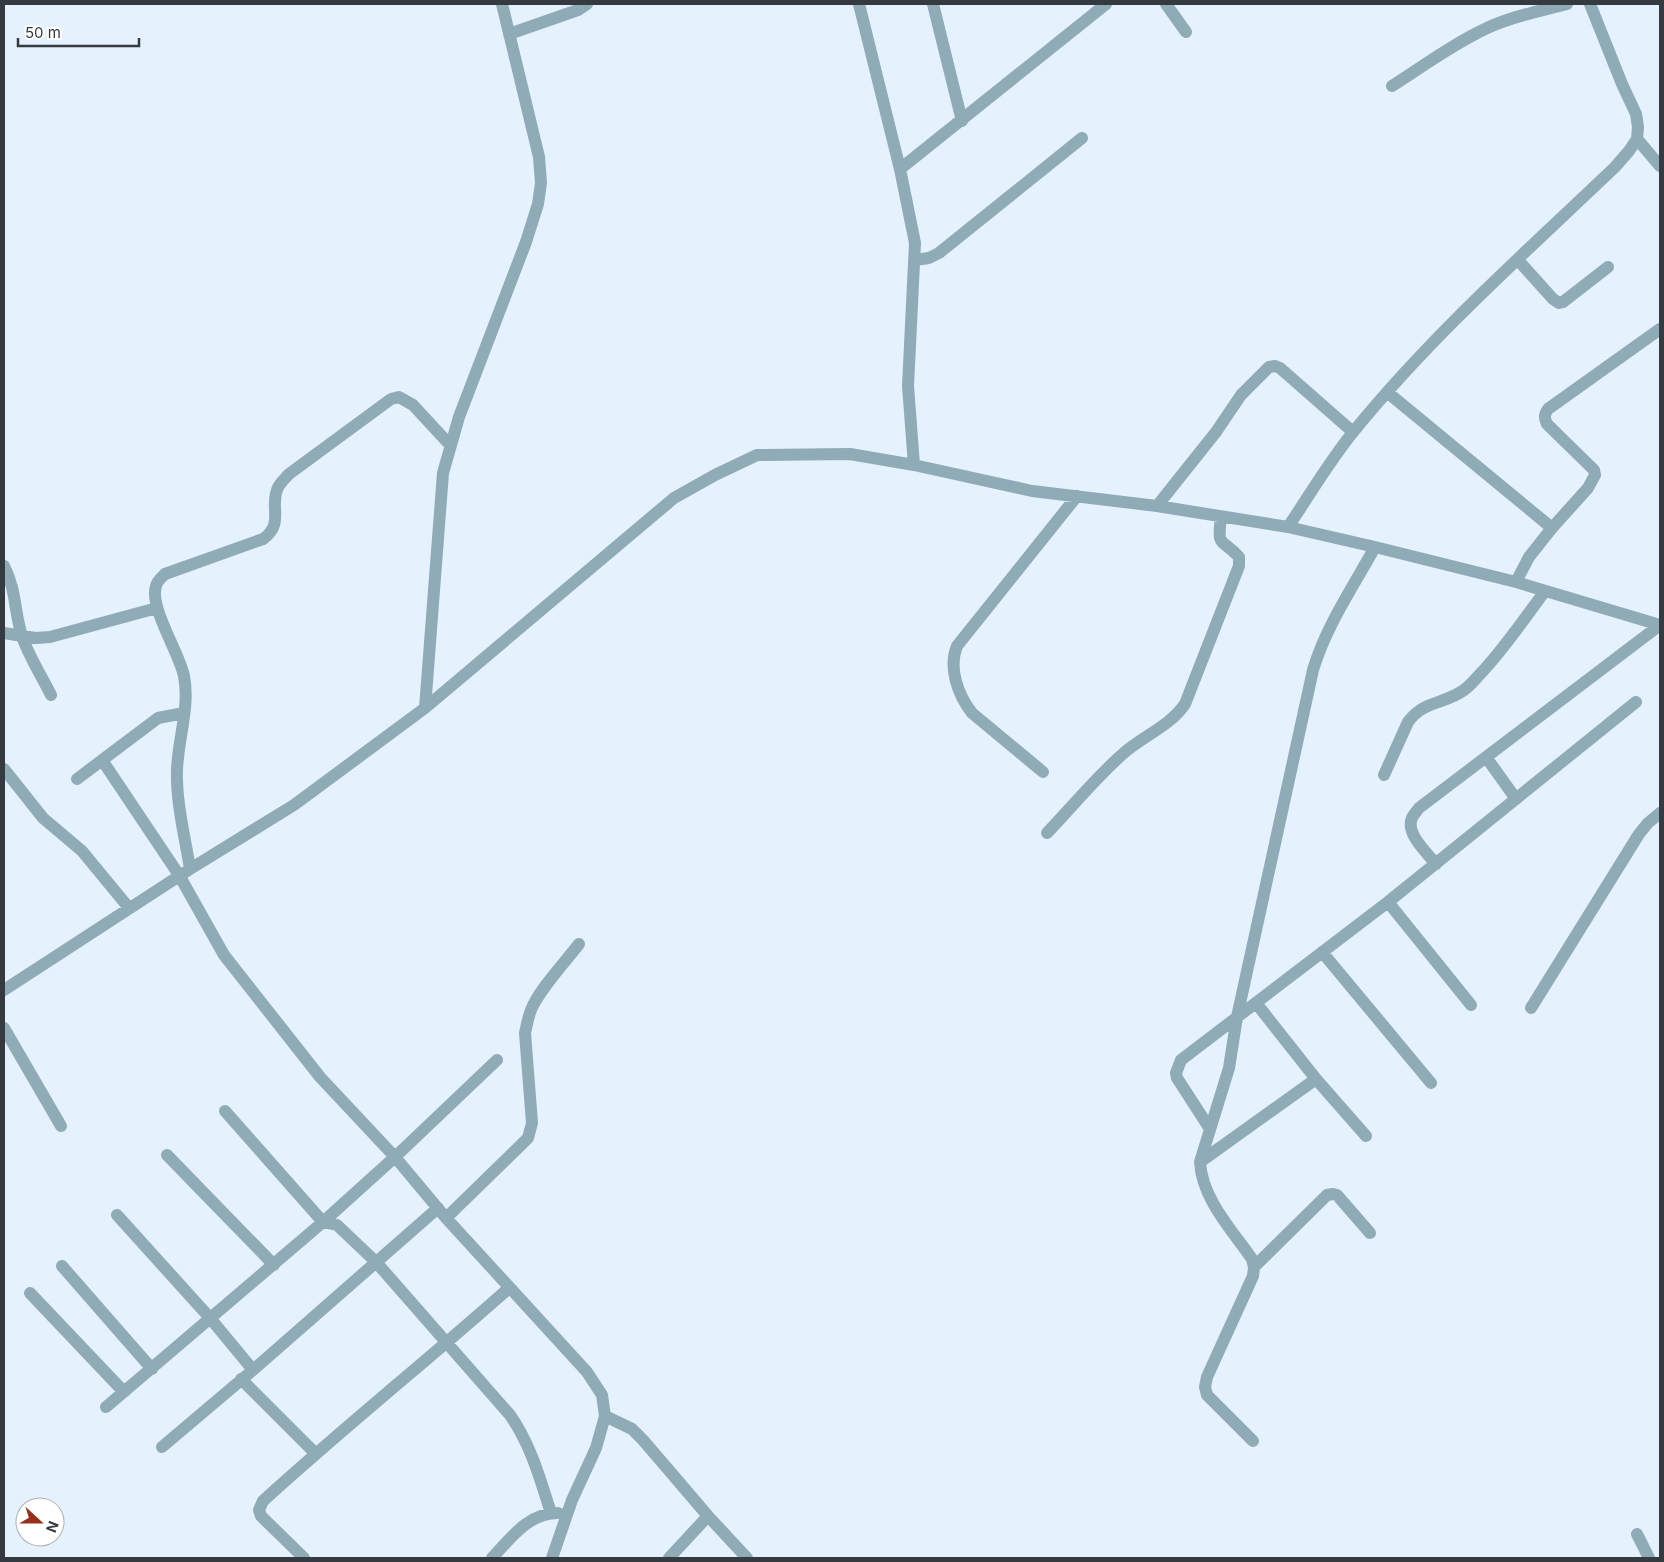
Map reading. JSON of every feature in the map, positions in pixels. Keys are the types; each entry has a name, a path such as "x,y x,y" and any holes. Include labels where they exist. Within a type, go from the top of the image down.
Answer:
{"street":[{"path":"425,708 442,482 450,445 526,242 538,204 541,183 539,156 502,4"},
{"path":"509,34 578,10 587,4"},
{"path":"858,4 914,231 915,260 908,386 914,465"},
{"path":"933,4 962,121"},
{"path":"900,169 1106,4"},
{"path":"1166,4 1186,32"},
{"path":"1392,86 1467,38 1488,28 1504,21 1567,4"},
{"path":"1288,527 1353,432 1387,392 1443,332 1615,167 1637,138 1636,114 1590,4"},
{"path":"915,260 929,258 939,253 1082,138"},
{"path":"1637,138 1660,166"},
{"path":"1518,260 1553,299 1559,303 1563,302 1608,267"},
{"path":"1516,582 1528,558 1588,488 1595,474 1594,470 1547,424 1544,418 1545,413 1660,329"},
{"path":"1157,506 1216,432 1241,395 1269,367 1275,366 1280,368 1353,432"},
{"path":"1387,392 1552,528"},
{"path":"185,872 177,788 178,756 186,690 181,666 157,608 156,585 165,574 270,534 274,526 277,490 281,482 297,468 391,399 399,397 413,405 450,445"},
{"path":"4,990 185,872 294,805 425,708 674,498 715,475 757,455 850,454 914,465 1032,491 1157,506 1288,527 1516,582 1660,625"},
{"path":"1043,772 972,713 963,699 952,665 953,656 957,646 1077,496"},
{"path":"1047,833 1123,754 1167,724 1185,704 1239,566 1239,557 1220,540 1221,517"},
{"path":"1253,1441 1207,1395 1205,1387 1207,1377 1253,1276 1254,1267 1252,1260 1214,1204 1201,1174 1200,1162 1229,1068 1237,1017 1318,652 1375,547"},
{"path":"4,566 13,587 22,636 51,695"},
{"path":"1384,775 1413,714 1420,709 1450,698 1465,689 1500,652 1545,591"},
{"path":"4,633 50,637 157,608"},
{"path":"1436,864 1410,827 1412,818 1419,808 1660,625"},
{"path":"1210,1129 1178,1078 1176,1073 1181,1060 1388,902 1636,702"},
{"path":"77,779 158,718 184,713"},
{"path":"1486,757 1516,799"},
{"path":"102,760 185,872 224,956 261,1003 320,1077 395,1157 442,1213 587,1372 602,1395 604,1416 596,1448 572,1500 552,1558"},
{"path":"4,769 43,818 82,851 129,908"},
{"path":"1530,1008 1632,846 1648,823 1660,813"},
{"path":"1388,902 1471,1005"},
{"path":"162,1448 376,1262 442,1213 528,1138 532,1123 525,1033 531,1009 579,944"},
{"path":"1322,952 1431,1083"},
{"path":"1256,1002 1316,1080 1366,1136"},
{"path":"4,1028 61,1126"},
{"path":"106,1407 323,1222 497,1060"},
{"path":"1200,1162 1316,1080"},
{"path":"225,1111 323,1222 337,1225 376,1262 510,1415 528,1445 551,1513"},
{"path":"167,1155 274,1265"},
{"path":"1254,1267 1327,1195 1337,1195 1370,1233"},
{"path":"117,1215 210,1318 253,1370"},
{"path":"62,1266 152,1369"},
{"path":"304,1558 261,1516 259,1510 263,1501 315,1454 510,1288"},
{"path":"30,1292 124,1392"},
{"path":"242,1379 315,1454"},
{"path":"604,1416 632,1429 747,1558"},
{"path":"492,1558 520,1528 540,1515 568,1513"},
{"path":"669,1558 708,1516"},
{"path":"1638,1534 1649,1558"}]}
